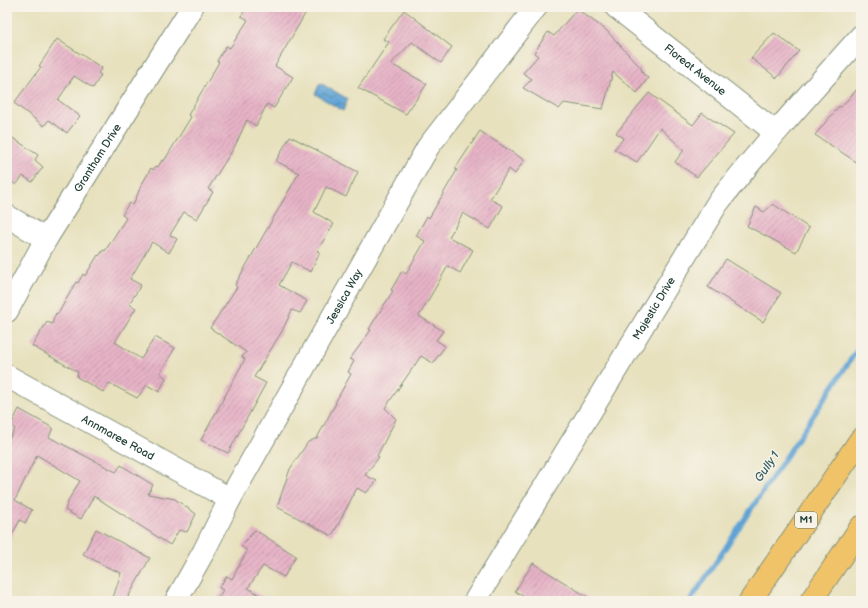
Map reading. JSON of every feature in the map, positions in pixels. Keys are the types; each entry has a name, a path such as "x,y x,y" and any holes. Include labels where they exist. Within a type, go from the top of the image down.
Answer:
{"highway":[{"name":"M1","path":"750,601 861,439"},
{"path":"811,601 861,527"}],"street":[{"name":"Grantham Drive","path":"7,311 46,240 192,7"},
{"name":"Jessica Way","path":"176,601 204,551 230,499 428,147 536,7"},
{"name":"Floreat Avenue","path":"616,7 776,132"},
{"name":"Majestic Drive","path":"475,601 716,204 743,170 861,36"},
{"path":"7,216 46,240"},
{"name":"Annmaree Road","path":"7,376 230,499"}],"water":[{"path":"320,83 348,99 343,111 315,94"}],"building":[{"path":"247,7 309,7 275,66 293,77 274,108 267,104 256,126 247,120 235,146 208,189 213,192 197,219 184,212 170,235 177,239 169,253 152,242 130,279 141,285 129,304 136,308 115,342 141,359 155,337 175,348 160,373 166,378 159,392 147,385 137,398 109,383 103,392 77,377 78,372 32,346 47,322 52,324 56,313 58,314 76,282 78,283 83,274 85,276 98,255 99,256 103,250 105,251 126,218 122,215 129,203 133,205 151,168 153,170 155,166 158,167 162,160 164,161 191,117 188,115 219,62 217,61 226,46 230,48 248,20 241,16"},
{"path":"577,9 606,30 641,68 643,74 648,78 637,93 613,72 603,109 564,103 559,109 523,88 532,79 523,73 538,56 534,53 548,32 554,36"},
{"path":"404,10 452,47 441,63 412,42 391,64 427,84 406,114 358,88 389,42 383,39"},
{"path":"774,33 799,51 777,78 751,58"},
{"path":"57,39 102,68 98,73 101,75 93,88 74,76 58,100 80,116 67,133 49,120 44,126 14,103 41,67 39,66"},
{"path":"861,85 861,165 815,135 839,106 841,107"},
{"path":"649,93 693,125 702,113 734,134 697,177 675,162 684,150 660,128 637,162 614,149 624,138 616,133"},
{"path":"480,131 524,160 515,174 509,169 490,199 503,206 490,229 463,213 449,237 473,250 460,273 448,266 419,316 443,331 436,340 445,346 433,363 421,356 385,408 396,419 377,456 379,457 365,475 377,481 366,493 357,488 332,536 277,507 290,469 308,442 317,438 351,374 348,372 354,361 350,359 371,330 369,329 393,291 391,290 402,271 406,274 425,241 416,236 427,216 429,218 457,170 455,169"},
{"path":"7,134 38,155 35,160 43,167 32,182 23,176 16,185 7,178"},
{"path":"290,136 358,172 346,197 326,187 314,212 334,224 317,251 320,252 311,272 292,262 279,285 307,301 300,313 292,310 282,331 254,377 266,383 228,453 201,440 245,359 242,357 246,352 210,328 237,287 235,285 299,173 276,161"},
{"path":"773,204 809,228 796,252 747,226 756,207 764,212"},
{"path":"726,259 781,293 763,322 708,287"},
{"path":"19,409 53,428 49,437 116,472 121,465 153,485 148,494 175,499 196,514 187,532 179,530 170,545 94,496 81,519 65,510 69,499 80,481 37,455 15,500 32,510 25,523 20,520 7,544 7,442 15,429 11,425"},
{"path":"96,529 150,558 126,601 112,601 121,573 83,554"},
{"path":"255,530 296,556 284,577 263,566 248,588 270,601 216,601 223,590 219,588 227,576 232,579 247,551 241,546"},
{"path":"533,563 594,601 530,601 515,591"}],"waterway":[{"name":"Gully 1","path":"690,601 861,344"}]}
